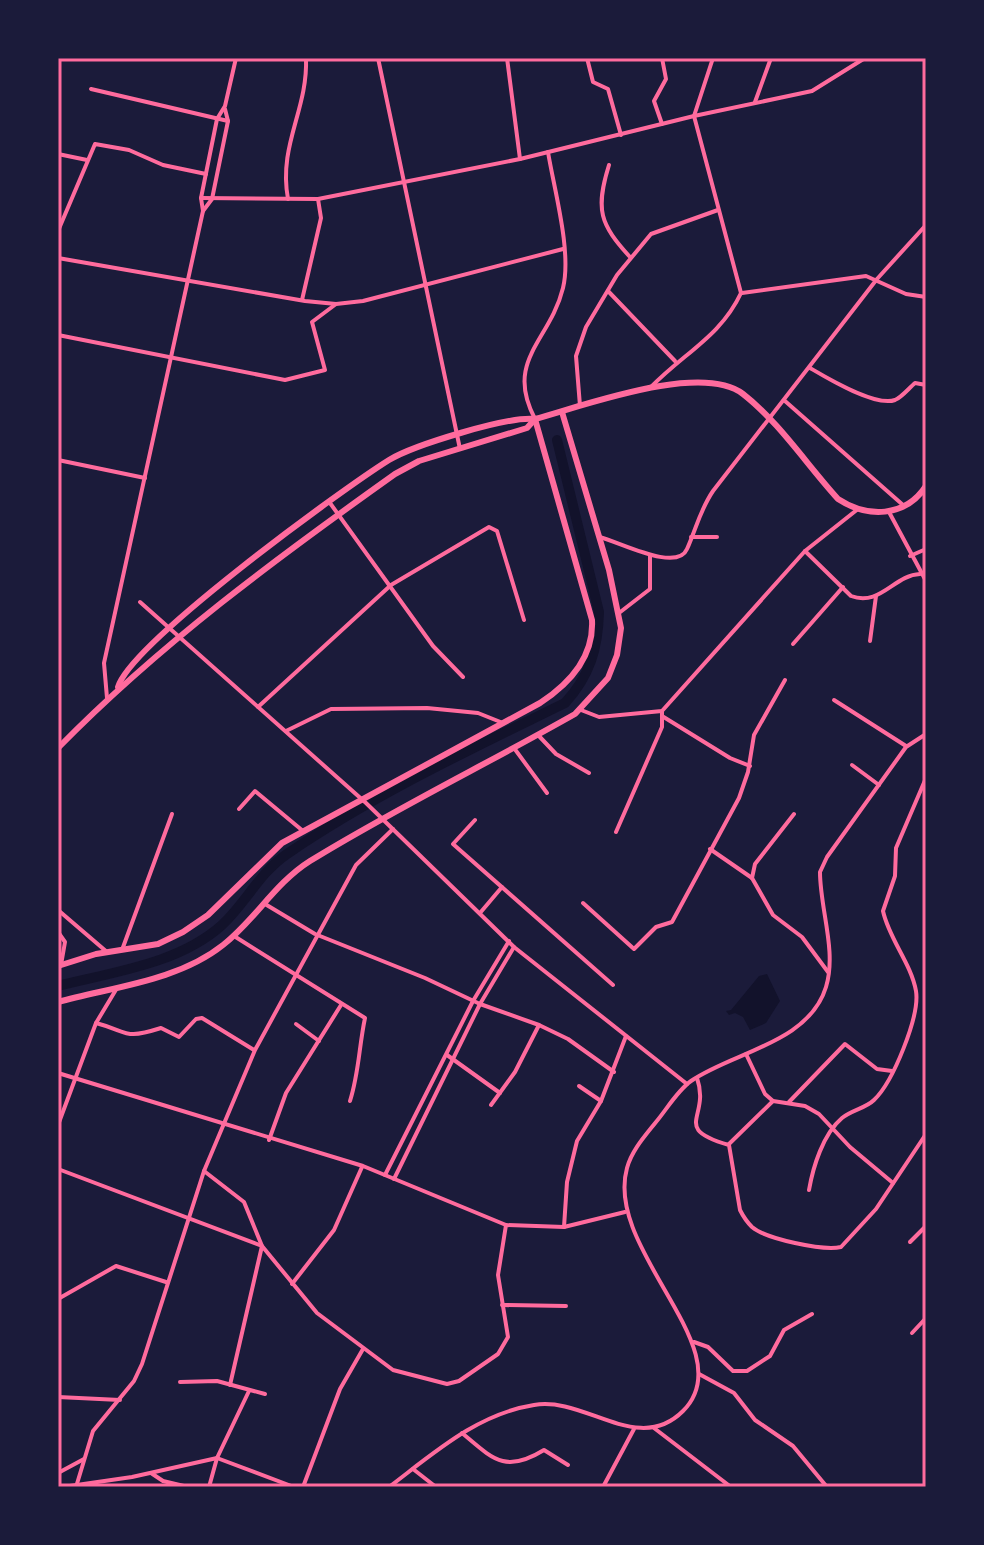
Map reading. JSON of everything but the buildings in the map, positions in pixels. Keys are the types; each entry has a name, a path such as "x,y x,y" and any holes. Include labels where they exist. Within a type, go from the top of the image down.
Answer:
{"main road":[{"path":"118,687 122,673 168,627 391,459 457,435 523,418 535,419 651,387 726,386 741,392 770,420 838,499 858,509 889,512 905,507 926,486"},
{"path":"58,1002 117,988 190,965 234,936 302,866 380,816 581,710 598,692 614,665 621,636 619,613 562,412"},
{"path":"58,748 118,687 178,635 395,474 419,461 527,428 535,419"},
{"path":"59,965 107,952 158,944 193,927 272,850 303,831 364,802 548,697 571,677 585,655 592,631 591,614 535,419"}],"street":[{"path":"107,698 104,663 203,211 201,198 217,119 225,106 236,58"},
{"path":"288,199 284,159 304,97 306,58"},
{"path":"378,58 460,449"},
{"path":"507,58 520,159"},
{"path":"587,58 593,82 608,89 621,135"},
{"path":"662,58 666,79 654,101 662,124"},
{"path":"651,387 675,361 729,319 741,293 694,116 713,58"},
{"path":"755,102 771,58"},
{"path":"201,198 318,199 520,159 826,86 865,58"},
{"path":"91,89 228,121"},
{"path":"203,211 212,199 228,121 225,106"},
{"path":"58,231 95,144 129,150 163,165 206,174"},
{"path":"535,419 525,398 524,373 564,287 563,249 548,152"},
{"path":"58,154 87,160"},
{"path":"609,165 600,214 605,230 630,257"},
{"path":"302,300 321,218 318,199"},
{"path":"580,407 576,356 586,327 630,257 651,234 718,210"},
{"path":"599,537 650,555 678,559 685,554 708,498 877,279 926,225"},
{"path":"58,258 187,282 336,304 563,249"},
{"path":"741,293 839,278 877,279 906,294 926,297"},
{"path":"607,290 675,361"},
{"path":"58,335 285,380 321,372 325,364 312,322 336,304"},
{"path":"810,368 844,387 884,401 897,399 915,383 926,385"},
{"path":"785,401 905,507"},
{"path":"58,460 145,478"},
{"path":"330,503 433,646 463,677"},
{"path":"616,832 662,727 662,713 805,551 858,509"},
{"path":"889,512 926,581"},
{"path":"258,707 391,585 489,527 497,531 524,620"},
{"path":"691,537 717,537"},
{"path":"910,556 926,549"},
{"path":"805,551 858,599 876,596 905,577 920,574"},
{"path":"619,613 650,589 650,555"},
{"path":"793,644 843,587"},
{"path":"870,641 876,596"},
{"path":"140,602 380,816 514,947 687,1084"},
{"path":"583,903 634,949 656,927 672,922 739,798 750,766 754,735 785,680"},
{"path":"834,700 906,747"},
{"path":"286,731 331,709 427,708 478,713 503,723"},
{"path":"581,710 599,717 662,713 730,758 750,766"},
{"path":"389,1487 482,1421 533,1405 552,1403 634,1429 653,1428 684,1410 689,1403 699,1374 693,1341 636,1241 625,1212 623,1187 628,1164 637,1146 687,1084 792,1031 819,1002 829,974 820,872 827,857 906,747 926,734"},
{"path":"538,735 556,754 589,773"},
{"path":"514,748 547,793"},
{"path":"852,765 879,785"},
{"path":"809,1190 812,1170 832,1128 844,1117 872,1102 892,1071 911,1028 916,992 883,911 895,876 896,848 926,778"},
{"path":"239,809 255,791 303,831"},
{"path":"122,950 172,814"},
{"path":"752,878 755,864 794,814"},
{"path":"475,820 453,844 613,985"},
{"path":"77,1486 93,1431 120,1400 142,1364 204,1171 255,1050 296,976 315,934 356,865 393,829"},
{"path":"710,849 752,878 773,915 802,937 829,974"},
{"path":"479,913 502,887"},
{"path":"263,903 315,934 480,1004 539,1025 568,1039 614,1072"},
{"path":"58,910 107,952"},
{"path":"58,932 65,942 59,965"},
{"path":"234,936 365,1018 358,1053 358,1076 350,1101"},
{"path":"385,1175 473,1001 509,941"},
{"path":"394,1179 480,1004 514,947"},
{"path":"58,1125 96,1023 117,988"},
{"path":"269,1140 286,1093 342,1004"},
{"path":"96,1023 122,1035 136,1036 161,1028 179,1037 196,1019 202,1018 255,1050"},
{"path":"296,1024 319,1041"},
{"path":"491,1105 539,1025"},
{"path":"564,1227 570,1161 577,1141 614,1072 626,1036"},
{"path":"789,1102 845,1044 877,1069 892,1071"},
{"path":"746,1054 765,1094 773,1101 789,1102 819,1114 893,1183"},
{"path":"447,1055 500,1093"},
{"path":"58,1073 269,1140 363,1166 506,1225 564,1227 625,1212"},
{"path":"697,1078 701,1097 695,1123 697,1132 729,1145"},
{"path":"579,1086 601,1101"},
{"path":"729,1145 773,1101"},
{"path":"421,1105 429,1108"},
{"path":"729,1145 740,1210 752,1228 817,1247 841,1247 876,1209 926,1134"},
{"path":"292,1284 334,1230 363,1166"},
{"path":"58,1169 262,1246"},
{"path":"204,1171 244,1202 262,1246 317,1313 393,1370 447,1384 459,1381 505,1347 508,1337 498,1275 506,1225"},
{"path":"910,1242 926,1226"},
{"path":"230,1385 262,1246"},
{"path":"58,1299 116,1266 166,1282"},
{"path":"502,1305 566,1306"},
{"path":"693,1341 708,1347 733,1371 747,1371 770,1356 784,1330 812,1314"},
{"path":"912,1333 926,1318"},
{"path":"303,1487 340,1389 363,1349"},
{"path":"699,1374 734,1393 755,1420 793,1446 827,1487"},
{"path":"180,1382 217,1381 265,1394"},
{"path":"209,1487 217,1458 249,1391"},
{"path":"58,1397 120,1400"},
{"path":"653,1428 731,1487"},
{"path":"603,1487 634,1429"},
{"path":"462,1433 491,1457 512,1465 522,1463 544,1450 568,1465"},
{"path":"58,1473 85,1458"},
{"path":"63,1487 132,1477 217,1458 294,1487"},
{"path":"413,1469 436,1487"},
{"path":"151,1473 163,1481 188,1487"},
{"path":"130,1487 132,1477"}],"shaded area":[{"path":"767,974 780,1001 766,1023 750,1030 743,1017 735,1013 729,1015 726,1011 731,1010 759,976"}],"waterway":[{"path":"58,986 144,965 186,949 222,925 277,862 320,832 423,774 565,703 581,682 591,661 599,612 557,440"}]}
